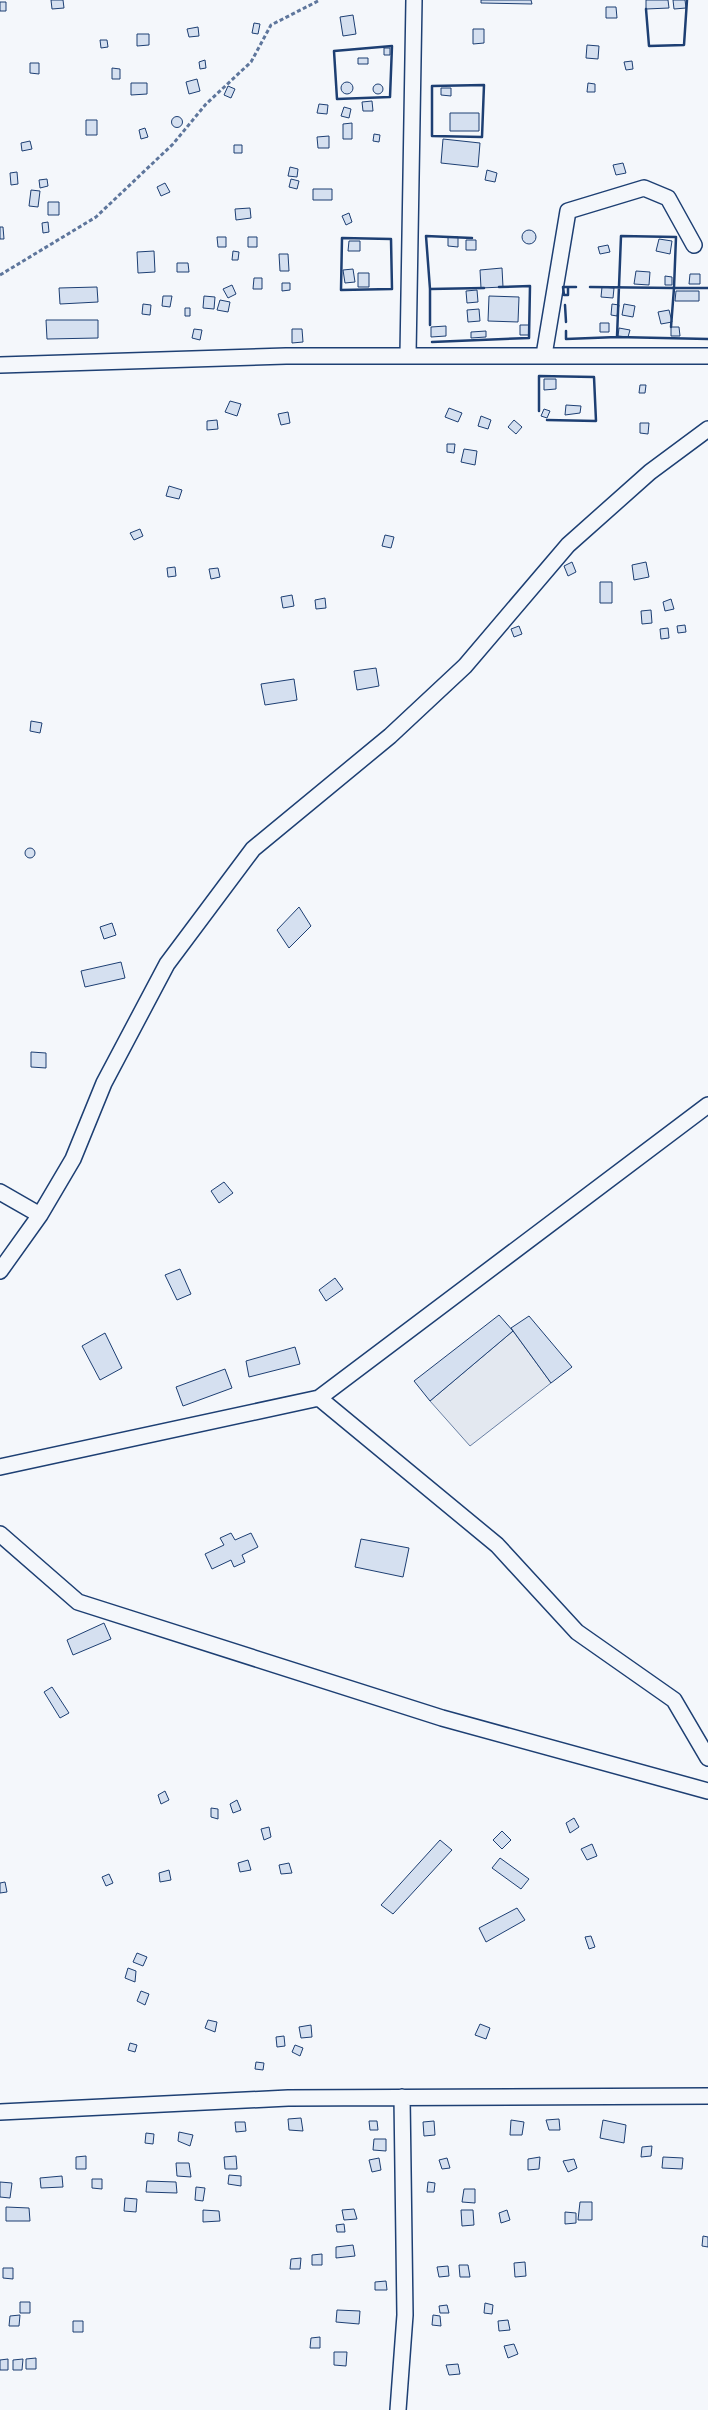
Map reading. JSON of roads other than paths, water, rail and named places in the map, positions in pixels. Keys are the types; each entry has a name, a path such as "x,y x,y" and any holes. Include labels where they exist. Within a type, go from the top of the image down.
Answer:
{"street":[{"path":"408,355 414,0"},
{"path":"544,355 568,211 644,188 668,198 694,245"},
{"path":"0,365 286,356 708,356"},
{"path":"0,1271 40,1215 73,1159 104,1083 167,964 253,849 390,736 465,666 568,545 650,472 708,429"},
{"path":"0,1467 319,1398 708,1105"},
{"path":"0,1192 40,1215"},
{"path":"319,1398 498,1545 577,1632 674,1700 708,1758"},
{"path":"0,1534 78,1602 442,1718 708,1791"},
{"path":"0,2112 288,2098 708,2096"},
{"path":"398,2410 405,2315 402,2097"}]}
